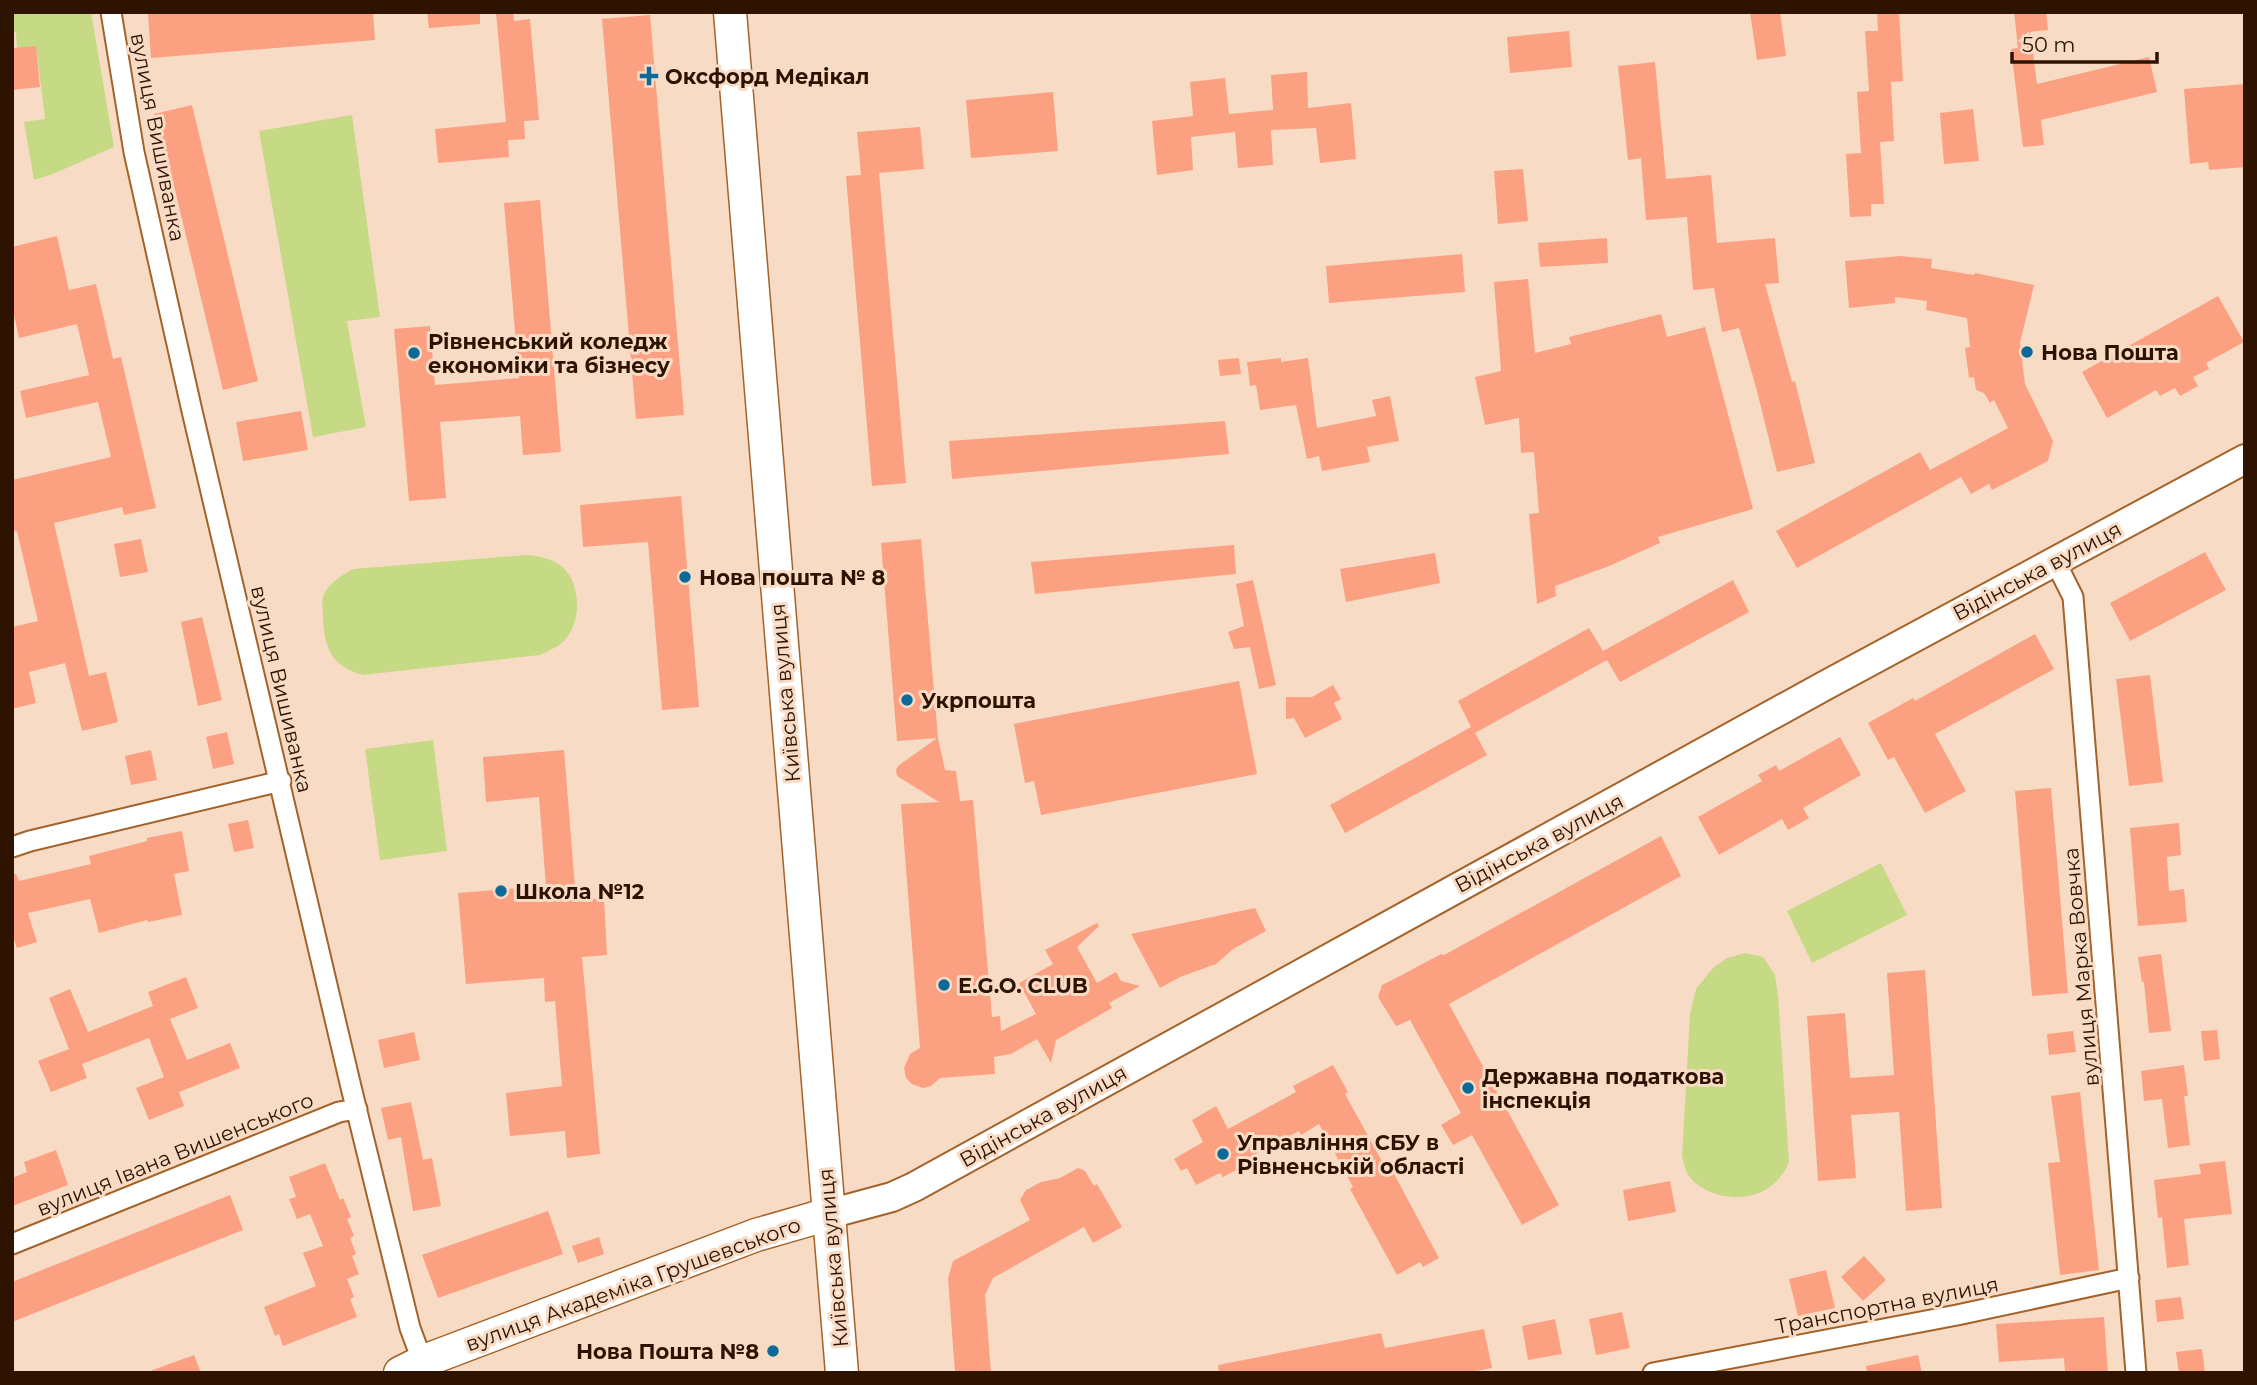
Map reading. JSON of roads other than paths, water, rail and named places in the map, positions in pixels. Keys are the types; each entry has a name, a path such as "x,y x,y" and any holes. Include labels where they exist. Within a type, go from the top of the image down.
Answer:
{"main road":[{"name":"Київська вулиця","path":"730,12 842,1373"},
{"name":"Відінська вулиця","path":"829,1214 892,1197 914,1186 1367,936 2245,459"},
{"name":"вулиця Академіка Грушевського","path":"417,1369 757,1234 829,1214"}],"street":[{"name":"вулиця Вишиванка","path":"111,12 137,166 356,1109 410,1328 417,1369"},
{"name":"вулиця Марка Вовчка","path":"2055,562 2073,597 2136,1373"},
{"path":"12,847 281,781"},
{"name":"вулиця Івана Вишенського","path":"12,1244 339,1112 356,1109"},
{"name":"Транспортна вулиця","path":"1653,1373 1957,1315 2129,1278"}],"place":[{"name":"Оксфорд Медікал","path":"649,76"},
{"name":"Нова Пошта","path":"2027,352"},
{"name":"Рівненський коледж економіки та бізнесу","path":"414,353"},
{"name":"Нова пошта № 8","path":"685,577"},
{"name":"Укрпошта","path":"907,700"},
{"name":"Школа №12","path":"501,891"},
{"name":"E.G.O. CLUB","path":"944,985"},
{"name":"Державна податкова інспекція","path":"1468,1088"},
{"name":"Управління СБУ в Рівненській області","path":"1223,1154"},
{"name":"Нова Пошта №8","path":"773,1351"}]}
